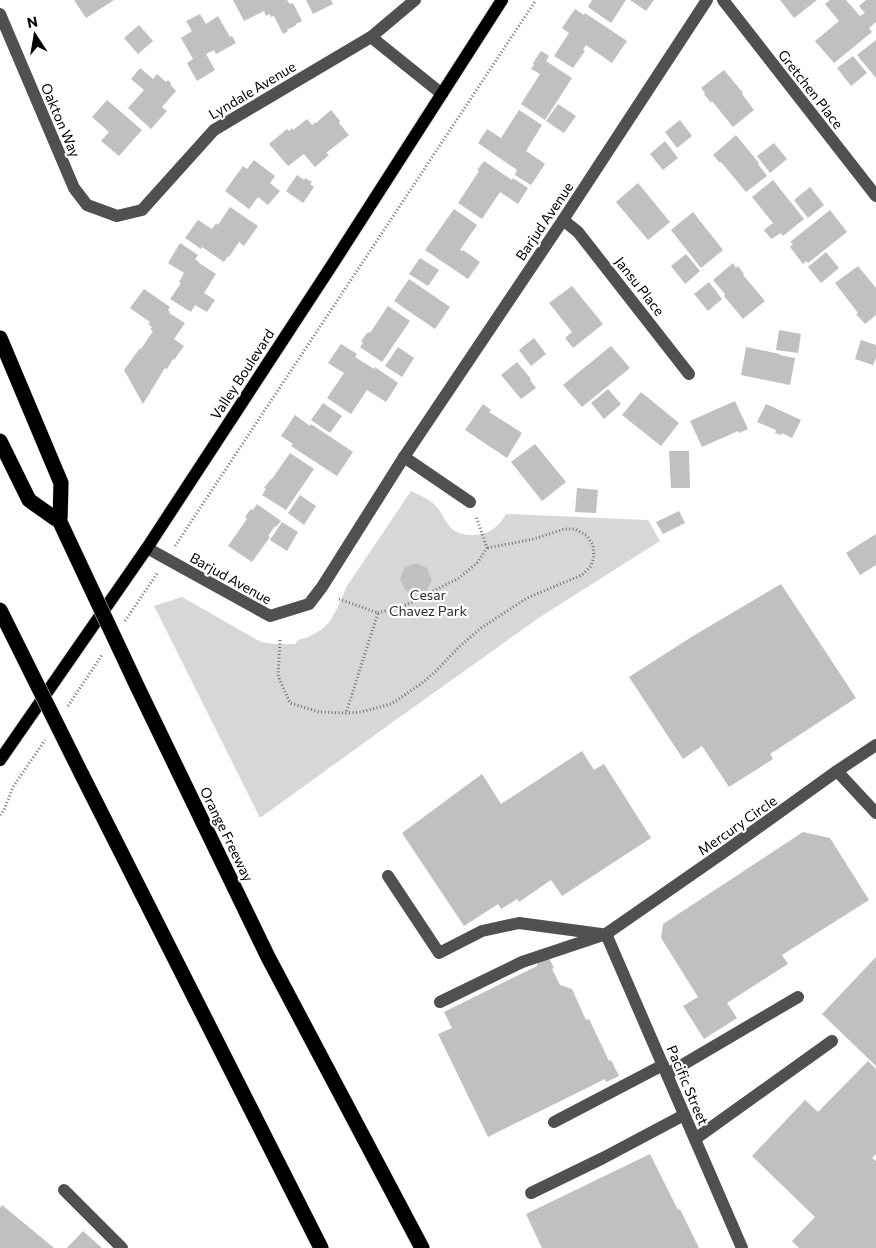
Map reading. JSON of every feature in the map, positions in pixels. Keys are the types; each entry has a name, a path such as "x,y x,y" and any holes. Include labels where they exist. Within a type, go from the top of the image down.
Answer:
{"highway":[{"path":"0,338 61,483 60,522"},
{"name":"Orange Freeway","path":"0,441 29,500 60,522 268,957 422,1248"},
{"path":"0,610 321,1248"}],"main road":[{"name":"Valley Boulevard","path":"0,760 147,548 502,0"}],"street":[{"name":"Lyndale Avenue","path":"117,216 142,210 214,130 371,36 415,0"},
{"name":"Barjud Avenue","path":"147,548 270,616 309,604 322,587 404,457 563,220 707,0"},
{"name":"Gretchen Place","path":"723,0 876,196"},
{"name":"Oakton Way","path":"0,14 74,188 87,205 117,216"},
{"path":"371,36 442,94"},
{"name":"Jansu Place","path":"563,220 578,232 689,374"},
{"path":"404,457 470,502"},
{"name":"Mercury Circle","path":"440,1002 522,962 606,934 876,745"},
{"path":"837,771 876,813"},
{"path":"388,876 439,953 482,931 519,923 606,934"},
{"name":"Pacific Street","path":"606,934 742,1248"},
{"path":"554,1122 665,1069 798,997"},
{"path":"695,1139 832,1041"},
{"path":"531,1194 684,1115"},
{"path":"64,1190 122,1248"}],"path":[{"path":"122,624 536,0"},
{"path":"470,502 487,548"},
{"path":"280,640 278,676 290,703 320,712 346,713 361,712 392,704 421,684 458,647 481,628 527,598 582,575 591,566 594,556 593,545 587,536 576,529 564,529 534,539 487,548 477,563 459,578 406,605 378,613 339,599"},
{"path":"346,713 378,613"},
{"path":"68,706 106,649"},
{"path":"0,815 4,810 13,787 46,738"}],"green space":[{"name":"Cesar Chavez Park","path":"411,491 432,503 450,527 458,533 475,535 485,533 495,528 506,514 648,520 660,541 540,617 260,818 154,606 182,597 261,642 295,644 298,640 321,630 330,621 347,586"}],"building":[{"path":"74,0 114,0 86,18"},
{"path":"233,0 287,0 290,4 293,3 302,21 288,28 288,31 283,34 274,16 271,17 270,14 266,16 264,11 244,21"},
{"path":"306,0 331,0 333,4 313,14"},
{"path":"592,0 626,0 611,23 588,7"},
{"path":"630,0 654,0 646,11"},
{"path":"780,0 817,0 794,18"},
{"path":"830,0 846,0 860,16 865,13 859,6 866,0 876,0 876,22 869,28 872,32 834,63 815,41 839,21 825,4"},
{"path":"575,9 584,15 585,13 627,41 612,63 586,45 583,50 585,51 573,68 554,56 569,33 562,28"},
{"path":"200,14 206,24 218,16 230,37 232,36 236,43 216,54 214,50 206,54 215,70 197,81 187,63 193,59 181,38 192,31 186,21"},
{"path":"139,25 153,41 138,54 124,38"},
{"path":"876,40 876,78 857,55"},
{"path":"541,51 549,56 546,61 572,78 545,120 521,104 540,74 531,69"},
{"path":"853,56 867,73 851,86 837,68"},
{"path":"140,68 153,79 157,74 166,82 168,80 176,91 162,107 167,111 151,129 128,108 144,90 131,79"},
{"path":"724,70 754,110 733,127 712,101 711,103 701,88"},
{"path":"107,100 142,130 119,156 101,141 109,132 92,117"},
{"path":"558,104 576,116 564,133 546,121"},
{"path":"331,110 349,135 326,153 329,155 315,167 304,154 288,166 269,144 287,129 289,131 292,128 293,130 307,119 312,125"},
{"path":"519,110 542,125 526,151 545,164 531,185 515,175 517,170 478,143 487,129 501,138"},
{"path":"680,120 692,136 677,148 665,132"},
{"path":"736,135 767,176 746,192 713,155"},
{"path":"665,141 678,158 663,170 650,154"},
{"path":"774,143 787,159 770,173 757,156"},
{"path":"254,160 275,176 270,183 280,191 268,205 258,197 249,209 225,191 243,166 247,169"},
{"path":"484,161 512,180 513,178 528,188 518,204 500,192 482,219 458,203"},
{"path":"297,175 304,180 305,178 312,182 310,184 314,187 303,203 286,191"},
{"path":"773,180 804,219 783,236 781,233 771,239 764,230 773,223 752,197"},
{"path":"638,183 670,222 648,240 616,202"},
{"path":"810,187 824,205 808,218 794,200"},
{"path":"230,207 258,226 244,246 239,242 224,262 185,238 198,220 212,229 216,223 218,225"},
{"path":"454,209 477,225 460,250 463,250 480,262 468,279 425,250"},
{"path":"830,210 847,232 808,263 806,261 803,264 790,247 793,244 790,242"},
{"path":"693,212 723,250 701,268 671,230"},
{"path":"180,243 198,255 195,259 199,263 216,274 204,293 215,300 207,312 195,305 191,312 170,299 181,283 179,282 184,273 168,263"},
{"path":"826,252 839,268 821,283 808,267"},
{"path":"686,254 700,271 685,284 671,266"},
{"path":"420,258 439,270 428,286 409,274"},
{"path":"733,263 736,268 738,266 743,275 765,301 743,319 713,280"},
{"path":"858,266 876,288 876,315 865,324 835,283"},
{"path":"409,279 450,307 435,329 394,301"},
{"path":"709,282 722,299 708,311 694,294"},
{"path":"572,286 603,324 573,348 565,338 572,332 549,303"},
{"path":"144,289 170,307 169,313 185,323 174,339 184,346 167,369 165,368 143,404 124,370 153,331 150,329 152,327 148,324 150,322 130,308"},
{"path":"388,306 410,321 382,362 360,347 363,343 361,341 368,332 370,333"},
{"path":"779,330 801,334 798,353 776,350"},
{"path":"534,338 546,354 531,366 519,350"},
{"path":"861,340 876,345 876,358 873,365 855,359"},
{"path":"341,344 357,354 355,357 374,369 375,367 398,383 386,402 367,390 351,414 327,398 344,373 328,363"},
{"path":"611,346 630,368 582,407 563,385"},
{"path":"398,347 414,358 402,377 385,366"},
{"path":"746,347 795,358 790,385 741,375"},
{"path":"517,362 536,388 521,399 501,375"},
{"path":"608,389 621,404 604,419 591,403"},
{"path":"641,392 679,423 661,446 622,415"},
{"path":"735,401 748,429 739,433 738,431 702,447 690,421"},
{"path":"323,403 342,416 330,433 311,420"},
{"path":"483,404 491,410 489,412 522,433 507,458 465,430"},
{"path":"766,404 801,420 792,438 782,433 781,435 775,433 776,430 757,422"},
{"path":"295,415 353,452 337,476 291,446 293,444 281,436"},
{"path":"535,444 566,482 542,501 511,462"},
{"path":"669,451 689,451 690,488 671,488"},
{"path":"290,453 314,469 286,510 262,495 266,489 264,488"},
{"path":"577,488 598,490 596,513 575,512"},
{"path":"300,495 316,506 304,525 288,513"},
{"path":"257,504 281,521 275,526 268,536 270,537 252,562 228,546 247,519 245,517"},
{"path":"679,511 685,523 663,534 656,522"},
{"path":"282,522 298,532 287,551 270,540"},
{"path":"876,534 876,565 860,575 846,553"},
{"path":"417,563 427,568 432,580 427,590 415,595 405,590 400,579 405,567"},
{"path":"781,584 856,698 770,754 773,759 729,787 702,746 683,759 629,677 693,636"},
{"path":"582,751 594,770 604,764 651,838 562,896 551,880 519,902 517,899 501,909 498,904 464,926 402,833 482,774 501,804"},
{"path":"803,832 830,838 869,900 782,955 788,964 727,1003 737,1018 704,1039 683,1006 698,997 661,938 663,924"},
{"path":"876,957 876,1066 822,1014"},
{"path":"549,958 560,985 572,989 586,1020 589,1019 609,1061 611,1060 619,1076 606,1082 605,1079 488,1137 438,1034 452,1028 444,1012 537,966 537,964"},
{"path":"868,1061 876,1069 876,1154 872,1158 876,1161 876,1248 799,1248 792,1241 815,1217 752,1156 805,1100 818,1112"},
{"path":"650,1154 699,1248 542,1248 526,1214"},
{"path":"2,1205 54,1248 0,1248 0,1208"},
{"path":"83,1231 102,1248 67,1248"}]}
